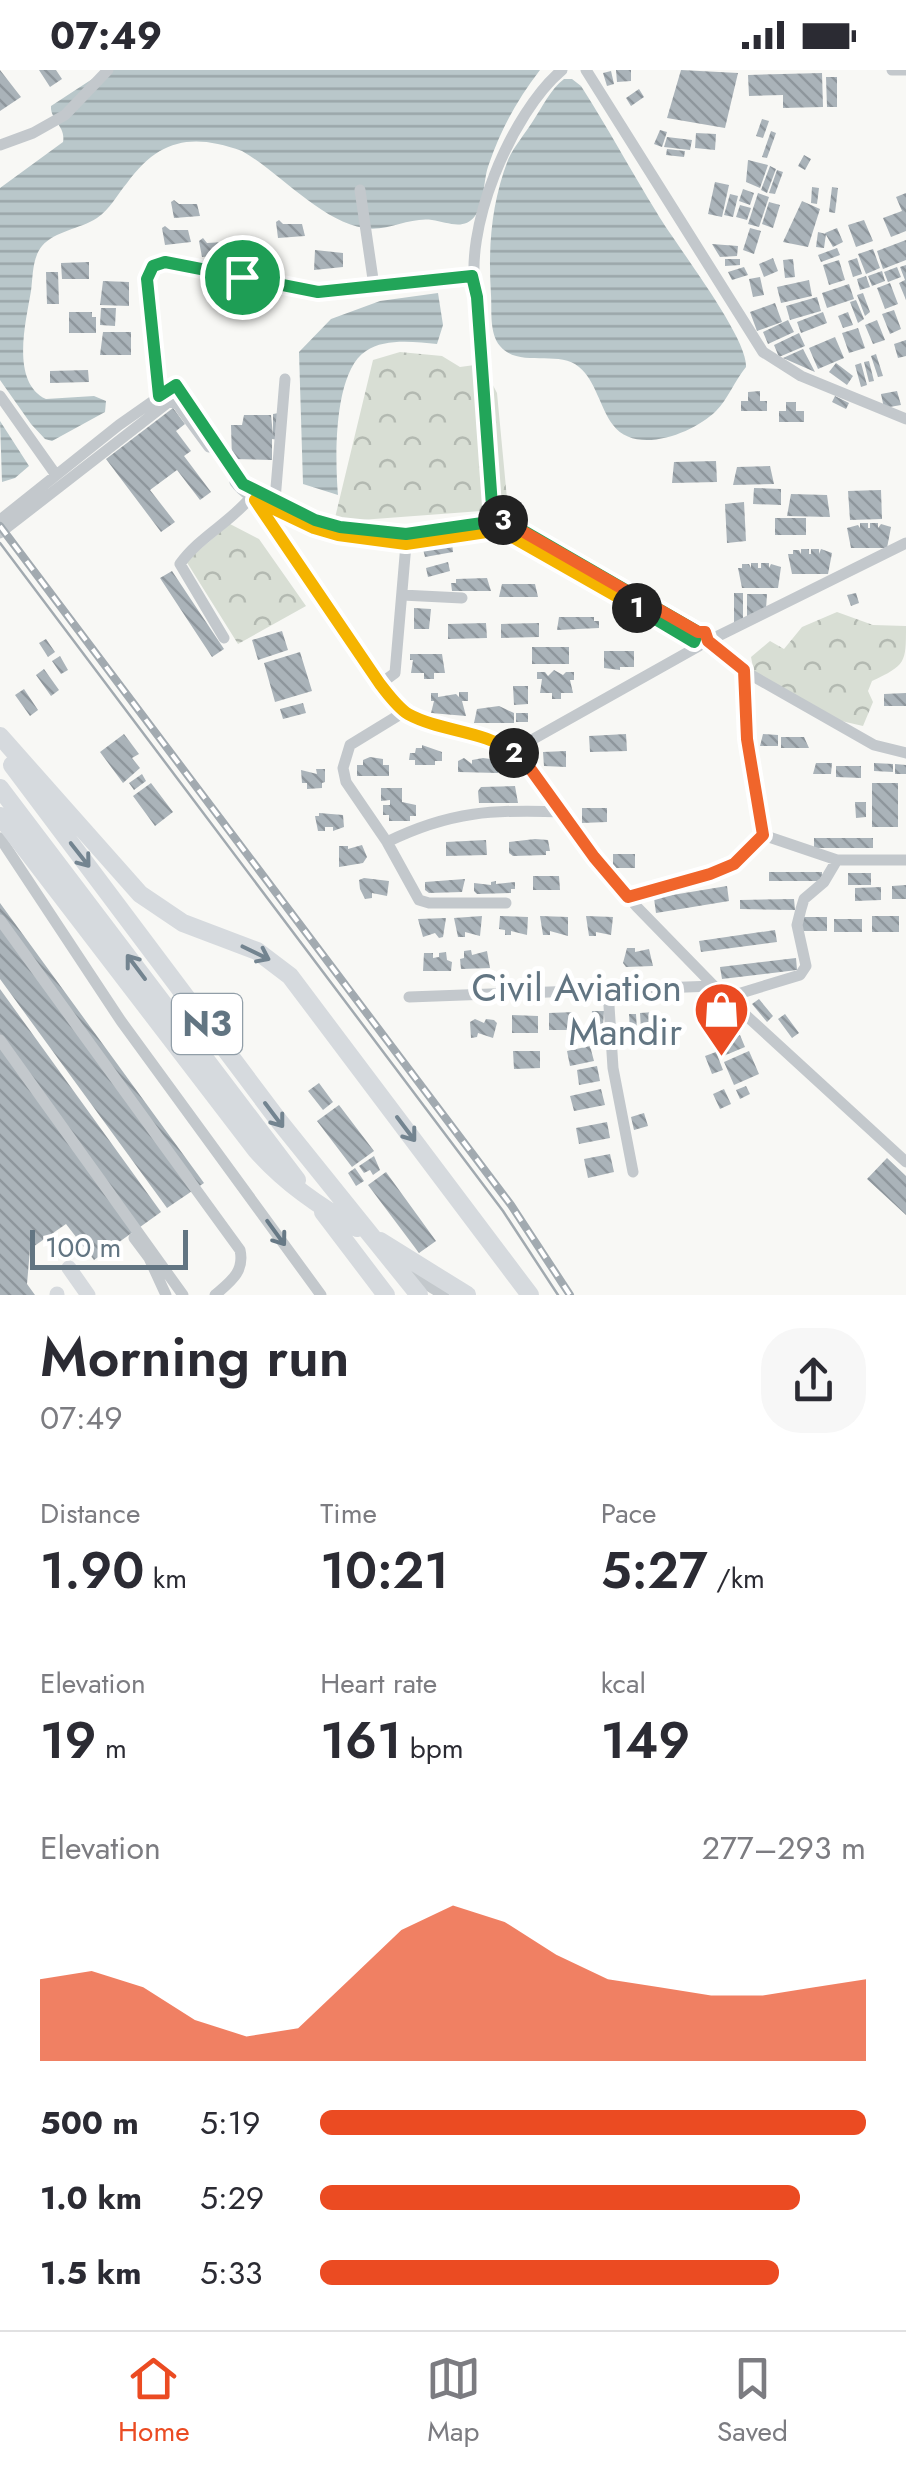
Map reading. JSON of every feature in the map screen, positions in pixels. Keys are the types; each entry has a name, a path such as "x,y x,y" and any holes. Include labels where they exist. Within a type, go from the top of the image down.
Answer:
{"highway":[{"path":"0,726 102,841 119,872"},
{"path":"0,736 140,894 183,923 257,951 290,976 530,1295"},
{"name":"N3","path":"0,749 279,1122 419,1295"},
{"name":"N3","path":"0,788 386,1295"},
{"path":"0,816 280,1176 307,1198 467,1295"}],"main road":[{"path":"69,1268 88,1295"}],"street":[{"path":"0,145 65,115 108,70"},
{"path":"493,520 477,297 472,276 484,213 502,157 534,99 562,70"},
{"path":"586,70 764,352 800,376 906,419"},
{"path":"892,70 906,70"},
{"path":"360,190 374,286"},
{"path":"159,396 147,279 153,266 165,262 318,292 472,276"},
{"path":"275,500 285,379"},
{"path":"0,520 176,385 243,484 315,520 340,527 406,534 501,518 744,670 874,745 906,753"},
{"path":"0,396 56,475"},
{"path":"0,533 170,401 178,406 241,492 314,528 406,544 500,530 700,640"},
{"path":"224,638 180,564 253,498"},
{"path":"253,498 380,684 404,712 436,726 502,743 524,760 628,897 714,986 906,1162"},
{"path":"512,751 700,640 906,542"},
{"path":"380,684 395,673 406,544"},
{"path":"402,594 462,598"},
{"path":"744,670 747,739 763,835"},
{"path":"404,712 350,745 344,768 346,782 387,842 418,900 506,903"},
{"path":"387,842 422,824 452,816 494,811 564,812"},
{"path":"763,835 837,860 906,860"},
{"path":"628,897 734,864 763,835"},
{"path":"0,838 120,1021 322,1295"},
{"path":"728,998 800,975 806,966 797,925 804,899 824,882 837,860"},
{"path":"0,920 240,1250 242,1261 236,1275 215,1295"},
{"path":"409,997 714,986"},
{"path":"608,990 613,1068 633,1172"},
{"path":"0,1040 183,1295"},
{"path":"0,1051 149,1258 166,1295"},
{"path":"392,1264 444,1295"}],"green space":[{"path":"400,352 442,356 460,367 482,364 497,393 508,509 334,522 373,360"},
{"path":"230,524 259,539 306,606 238,644 186,561"},
{"path":"837,612 873,625 906,626 902,661 872,681 868,691 873,702 863,726 837,720 754,672 751,657 770,641 784,649 802,627"}],"shaded area":[{"path":"106,70 540,70 504,127 487,170 478,211 466,223 423,220 373,229 348,224 317,207 242,151 224,145 178,144 151,157 102,214 54,237 36,256 24,334 28,379 46,399 94,396 106,401 105,412 52,441 31,424 0,380 0,188 63,142 51,106"},
{"path":"564,79 572,79 581,86 723,313 743,353 746,367 716,411 694,427 665,438 636,439 623,434 613,425 579,367 560,359 508,353 494,335 491,243 502,177 513,150"},
{"path":"438,293 443,325 437,344 382,344 366,351 347,377 338,418 338,495 303,484 299,352 331,319 380,301"},
{"path":"0,421 29,466 15,478 2,482"}],"building":[{"path":"0,70 21,97 0,111"},
{"path":"39,70 56,70 62,79 50,87"},
{"path":"616,70 631,70 631,81 617,82"},
{"path":"681,70 738,73 725,128 667,118"},
{"path":"611,71 614,84 607,86 603,73"},
{"path":"822,73 823,107 783,108 783,95 749,96 748,75"},
{"path":"826,77 837,77 837,107 827,107"},
{"path":"639,89 644,97 631,106 626,98"},
{"path":"762,119 769,121 763,138 756,136"},
{"path":"660,130 667,132 662,147 654,144"},
{"path":"771,131 776,133 767,158 762,157"},
{"path":"696,133 716,134 715,150 695,148"},
{"path":"667,137 692,140 690,150 664,147"},
{"path":"667,149 685,151 684,157 666,155"},
{"path":"804,155 811,159 805,170 798,166"},
{"path":"748,160 768,165 760,188 746,182"},
{"path":"770,166 776,169 767,193 761,190"},
{"path":"777,170 783,172 775,194 769,193"},
{"path":"715,182 729,185 722,217 708,214"},
{"path":"812,187 819,188 817,204 811,203"},
{"path":"832,187 838,188 835,213 829,212"},
{"path":"743,189 754,193 750,205 739,201"},
{"path":"758,193 769,197 759,227 748,224"},
{"path":"906,193 906,231 891,237 883,218 902,211 896,197"},
{"path":"730,194 738,196 733,217 724,215"},
{"path":"174,200 179,204 197,204 200,216 174,218"},
{"path":"802,201 820,209 808,247 783,242"},
{"path":"769,202 780,205 773,228 762,224"},
{"path":"740,205 751,208 747,220 736,217"},
{"path":"279,220 283,224 302,224 305,236 278,238"},
{"path":"864,220 873,241 856,247 848,225"},
{"path":"165,226 170,230 188,230 191,242 165,245"},
{"path":"750,228 761,231 754,254 743,250"},
{"path":"837,228 843,242 833,247 825,233"},
{"path":"818,232 826,234 824,248 816,247"},
{"path":"203,238 207,243 226,242 229,255 202,257 199,241"},
{"path":"906,240 906,260 883,269 877,251"},
{"path":"712,244 738,246 737,256 720,257"},
{"path":"837,248 840,255 821,262 818,255"},
{"path":"873,249 880,268 866,274 858,254"},
{"path":"250,250 255,255 274,254 277,266 250,269"},
{"path":"315,250 343,253 343,267 314,270"},
{"path":"773,258 778,271 764,277 759,264"},
{"path":"857,258 862,274 853,277 848,261"},
{"path":"725,259 740,259 740,265 725,266"},
{"path":"793,259 795,277 785,278 783,260"},
{"path":"839,260 845,280 829,285 823,265"},
{"path":"89,262 89,279 62,279 61,263"},
{"path":"906,265 906,300 899,283 905,280 900,267"},
{"path":"744,267 748,275 732,280 728,272"},
{"path":"897,267 901,277 888,282 884,272"},
{"path":"882,271 885,281 872,286 868,276"},
{"path":"46,272 58,272 59,304 47,304"},
{"path":"866,276 870,287 860,290 857,279"},
{"path":"760,277 764,295 753,297 749,279"},
{"path":"809,280 812,296 781,303 777,287"},
{"path":"103,281 129,282 129,306 100,305"},
{"path":"890,283 898,304 885,309 877,288"},
{"path":"849,284 854,299 827,308 822,293"},
{"path":"863,293 870,312 865,316 857,295"},
{"path":"817,297 821,311 790,320 786,306"},
{"path":"856,300 864,319 858,323 850,302"},
{"path":"775,303 782,322 757,331 750,312"},
{"path":"101,308 116,308 115,326 100,325"},
{"path":"894,310 901,329 890,334 882,314"},
{"path":"69,312 92,312 96,333 69,333"},
{"path":"823,312 827,323 801,333 797,322"},
{"path":"848,312 853,325 843,328 838,316"},
{"path":"788,320 794,332 768,344 763,332"},
{"path":"877,320 885,340 873,344 865,325"},
{"path":"858,328 865,348 849,353 842,333"},
{"path":"103,332 131,332 131,355 100,355"},
{"path":"799,333 805,346 779,357 774,345"},
{"path":"835,337 844,358 818,369 809,348"},
{"path":"906,340 906,356 898,358 894,344"},
{"path":"803,349 815,372 783,358"},
{"path":"876,354 883,376 878,377 871,356"},
{"path":"869,361 874,381 869,382 864,362"},
{"path":"836,363 853,376 847,385 829,372"},
{"path":"861,363 867,385 861,387 855,365"},
{"path":"88,370 89,382 50,383 50,371"},
{"path":"760,391 760,401 767,401 767,411 741,411 741,401 748,401 748,392"},
{"path":"897,391 901,405 884,408 881,394"},
{"path":"835,396 849,403 846,409 832,402"},
{"path":"786,402 796,402 796,411 804,411 804,422 779,422 779,411 786,411"},
{"path":"173,408 185,424 176,431 191,451 184,456 211,492 200,500 177,470 150,490 175,522 161,532 106,459"},
{"path":"279,413 280,440 272,439 272,460 232,459 231,425 242,425 244,415 271,415 273,435 273,414"},
{"path":"716,461 717,482 672,483 674,462"},
{"path":"770,466 774,484 733,485 737,467"},
{"path":"754,488 781,489 781,505 753,504"},
{"path":"881,490 882,519 850,520 848,491"},
{"path":"791,494 827,495 830,517 787,516"},
{"path":"744,502 746,541 727,543 725,504"},
{"path":"775,518 806,518 806,535 775,535"},
{"path":"860,523 868,523 868,528 870,523 878,523 878,528 881,524 891,527 887,548 851,548 847,528 860,528"},
{"path":"452,543 453,552 425,557 423,549"},
{"path":"801,549 809,549 809,554 811,549 819,549 819,554 821,549 832,553 828,574 792,574 788,554 799,550 801,554"},
{"path":"448,562 450,571 428,577 426,568"},
{"path":"751,563 758,563 758,568 761,563 769,563 769,568 771,564 781,567 778,588 742,588 738,568 749,564 751,568"},
{"path":"172,571 224,649 212,657 160,578"},
{"path":"487,578 491,591 452,591 451,583 456,583 456,579"},
{"path":"502,584 535,584 538,597 499,597"},
{"path":"734,593 743,593 743,622 734,622"},
{"path":"856,593 859,603 851,606 847,595"},
{"path":"747,594 767,594 766,609 747,617"},
{"path":"414,608 431,609 429,629 414,629"},
{"path":"559,617 594,617 599,628 557,630"},
{"path":"486,623 487,638 448,639 448,624"},
{"path":"539,623 539,637 501,638 501,624"},
{"path":"282,631 288,650 258,660 252,640"},
{"path":"46,639 55,652 48,657 39,643"},
{"path":"532,647 569,647 569,664 532,664"},
{"path":"604,651 634,651 634,667 604,668"},
{"path":"300,652 312,691 275,702 264,663"},
{"path":"410,654 442,654 445,673 434,673 434,679 424,679 424,673 411,673"},
{"path":"60,656 68,670 61,674 52,661"},
{"path":"44,669 59,690 51,696 36,675"},
{"path":"554,670 563,675 574,672 574,680 570,680 573,693 561,693 561,699 552,699 552,693 540,693 542,679 537,679 537,672 548,676"},
{"path":"513,686 528,686 528,704 514,705"},
{"path":"24,689 38,710 30,716 15,695"},
{"path":"459,692 468,692 468,701 462,701 466,716 431,713 431,693 459,697"},
{"path":"906,693 906,706 884,706 884,694"},
{"path":"303,703 306,713 283,719 280,709"},
{"path":"499,706 514,713 514,723 474,723 477,709"},
{"path":"516,713 528,713 528,722 516,722"},
{"path":"124,734 139,754 132,758 140,768 123,783 100,752"},
{"path":"626,734 627,751 590,752 589,736"},
{"path":"763,734 778,735 778,746 760,746"},
{"path":"781,737 804,737 809,748 781,748"},
{"path":"422,745 442,752 442,761 415,765 415,760 409,760 410,753"},
{"path":"566,751 566,767 544,766 543,752"},
{"path":"464,758 472,764 472,760 483,758 498,760 498,773 458,772 458,761"},
{"path":"383,759 383,765 389,765 389,776 357,776 357,765 363,765 363,760"},
{"path":"816,763 832,763 831,774 813,774"},
{"path":"874,763 893,764 893,772 874,771"},
{"path":"895,764 906,765 906,774 895,774"},
{"path":"836,766 861,766 861,778 836,777"},
{"path":"316,769 325,769 325,782 322,788 307,789 301,770 317,774"},
{"path":"142,774 146,781 134,790 129,783"},
{"path":"151,783 173,812 155,826 133,796"},
{"path":"872,783 898,783 898,827 872,827"},
{"path":"515,786 518,803 479,803 481,787"},
{"path":"381,788 402,788 402,802 416,805 416,816 410,816 410,821 389,821 389,815 383,815 383,805 390,805 390,800 381,801"},
{"path":"855,802 866,802 866,817 856,818"},
{"path":"582,808 607,808 607,822 582,823"},
{"path":"343,815 344,827 318,831 315,816"},
{"path":"814,838 873,838 873,848 814,848"},
{"path":"486,840 487,855 446,856 446,842"},
{"path":"548,840 550,851 546,855 509,853 509,842"},
{"path":"362,845 367,857 363,863 339,867 339,846 348,849"},
{"path":"613,854 635,854 635,868 613,868"},
{"path":"769,872 822,872 822,881 769,881"},
{"path":"848,873 871,873 871,885 848,885"},
{"path":"533,876 559,876 560,890 533,890"},
{"path":"465,879 462,892 425,890 425,882"},
{"path":"359,880 389,881 387,896 372,893 372,898 365,899"},
{"path":"496,881 515,882 515,889 511,893 474,891 474,883 491,885"},
{"path":"906,885 906,899 892,899 892,886"},
{"path":"727,886 729,901 656,913 654,898"},
{"path":"881,887 881,900 855,901 855,888"},
{"path":"794,899 795,910 740,909 740,900"},
{"path":"0,903 204,1183 167,1208 0,979"},
{"path":"482,916 480,936 465,932 465,937 458,937 454,918"},
{"path":"500,916 528,917 527,935 511,931 511,935 505,935 505,930 499,929"},
{"path":"540,916 568,917 568,936 550,931 550,935 543,935"},
{"path":"586,916 613,917 611,935 596,932 596,936 589,936"},
{"path":"872,916 899,916 899,932 872,932"},
{"path":"800,917 827,917 827,931 800,931"},
{"path":"446,918 443,937 435,933 423,937 418,919"},
{"path":"834,919 862,919 862,932 834,932"},
{"path":"775,930 777,942 701,952 699,941"},
{"path":"627,948 635,948 635,952 649,949 653,966 626,967 623,963"},
{"path":"471,950 472,955 487,951 490,968 461,969 464,951"},
{"path":"446,952 447,960 452,962 451,971 423,971 424,953 433,953 433,958"},
{"path":"796,958 797,970 722,979 720,967"},
{"path":"0,989 161,1212 94,1260 66,1224 30,1249 27,1284 35,1295 0,1295"},
{"path":"759,999 773,1016 767,1022 752,1004"},
{"path":"592,1011 604,1011 603,1026 591,1026"},
{"path":"575,1012 576,1030 549,1030 549,1013"},
{"path":"654,1012 656,1028 641,1030 640,1013"},
{"path":"629,1014 636,1014 637,1030 630,1030"},
{"path":"785,1014 799,1033 792,1038 778,1019"},
{"path":"512,1015 538,1016 538,1033 512,1033"},
{"path":"475,1019 497,1023 493,1038 478,1033 471,1038 470,1022"},
{"path":"740,1035 745,1047 721,1057 716,1045"},
{"path":"590,1046 594,1061 570,1066 567,1051"},
{"path":"513,1051 540,1051 540,1068 514,1069"},
{"path":"749,1051 759,1074 734,1085 724,1062"},
{"path":"716,1052 723,1070 712,1074 705,1056"},
{"path":"597,1066 600,1081 579,1085 577,1070"},
{"path":"319,1083 333,1102 323,1110 308,1091"},
{"path":"746,1086 750,1094 740,1099 736,1090"},
{"path":"601,1089 605,1105 574,1111 570,1096"},
{"path":"724,1089 731,1104 720,1109 713,1094"},
{"path":"339,1105 374,1151 352,1167 317,1121"},
{"path":"644,1113 648,1126 634,1130 631,1117"},
{"path":"607,1122 610,1138 579,1144 576,1128"},
{"path":"610,1154 614,1172 588,1178 584,1159"},
{"path":"374,1156 380,1170 373,1175 370,1170 364,1173 359,1166"},
{"path":"887,1158 906,1176 906,1215 867,1179"},
{"path":"355,1168 364,1181 356,1186 348,1173"},
{"path":"386,1172 436,1241 419,1253 368,1185"}],"tram line":[{"path":"0,543 503,1211 558,1295"}],"railway":[{"path":"0,526 511,1205 570,1295"}],"place":[{"name":"Civil Aviation Mandir","path":"721,1059"}],"route":[{"path":"242,277 165,262 153,266 147,279 159,396 176,385 243,484 315,520 340,527 406,534 493,520 501,518 599,575 698,632 705,632 708,641 744,670 747,739 763,835 734,864 628,897 524,760 502,743 436,726 404,712 380,684 255,500 338,535 406,544 500,530 694,642 698,632 501,518 493,520 477,297 472,276 318,292 242,277"}]}
